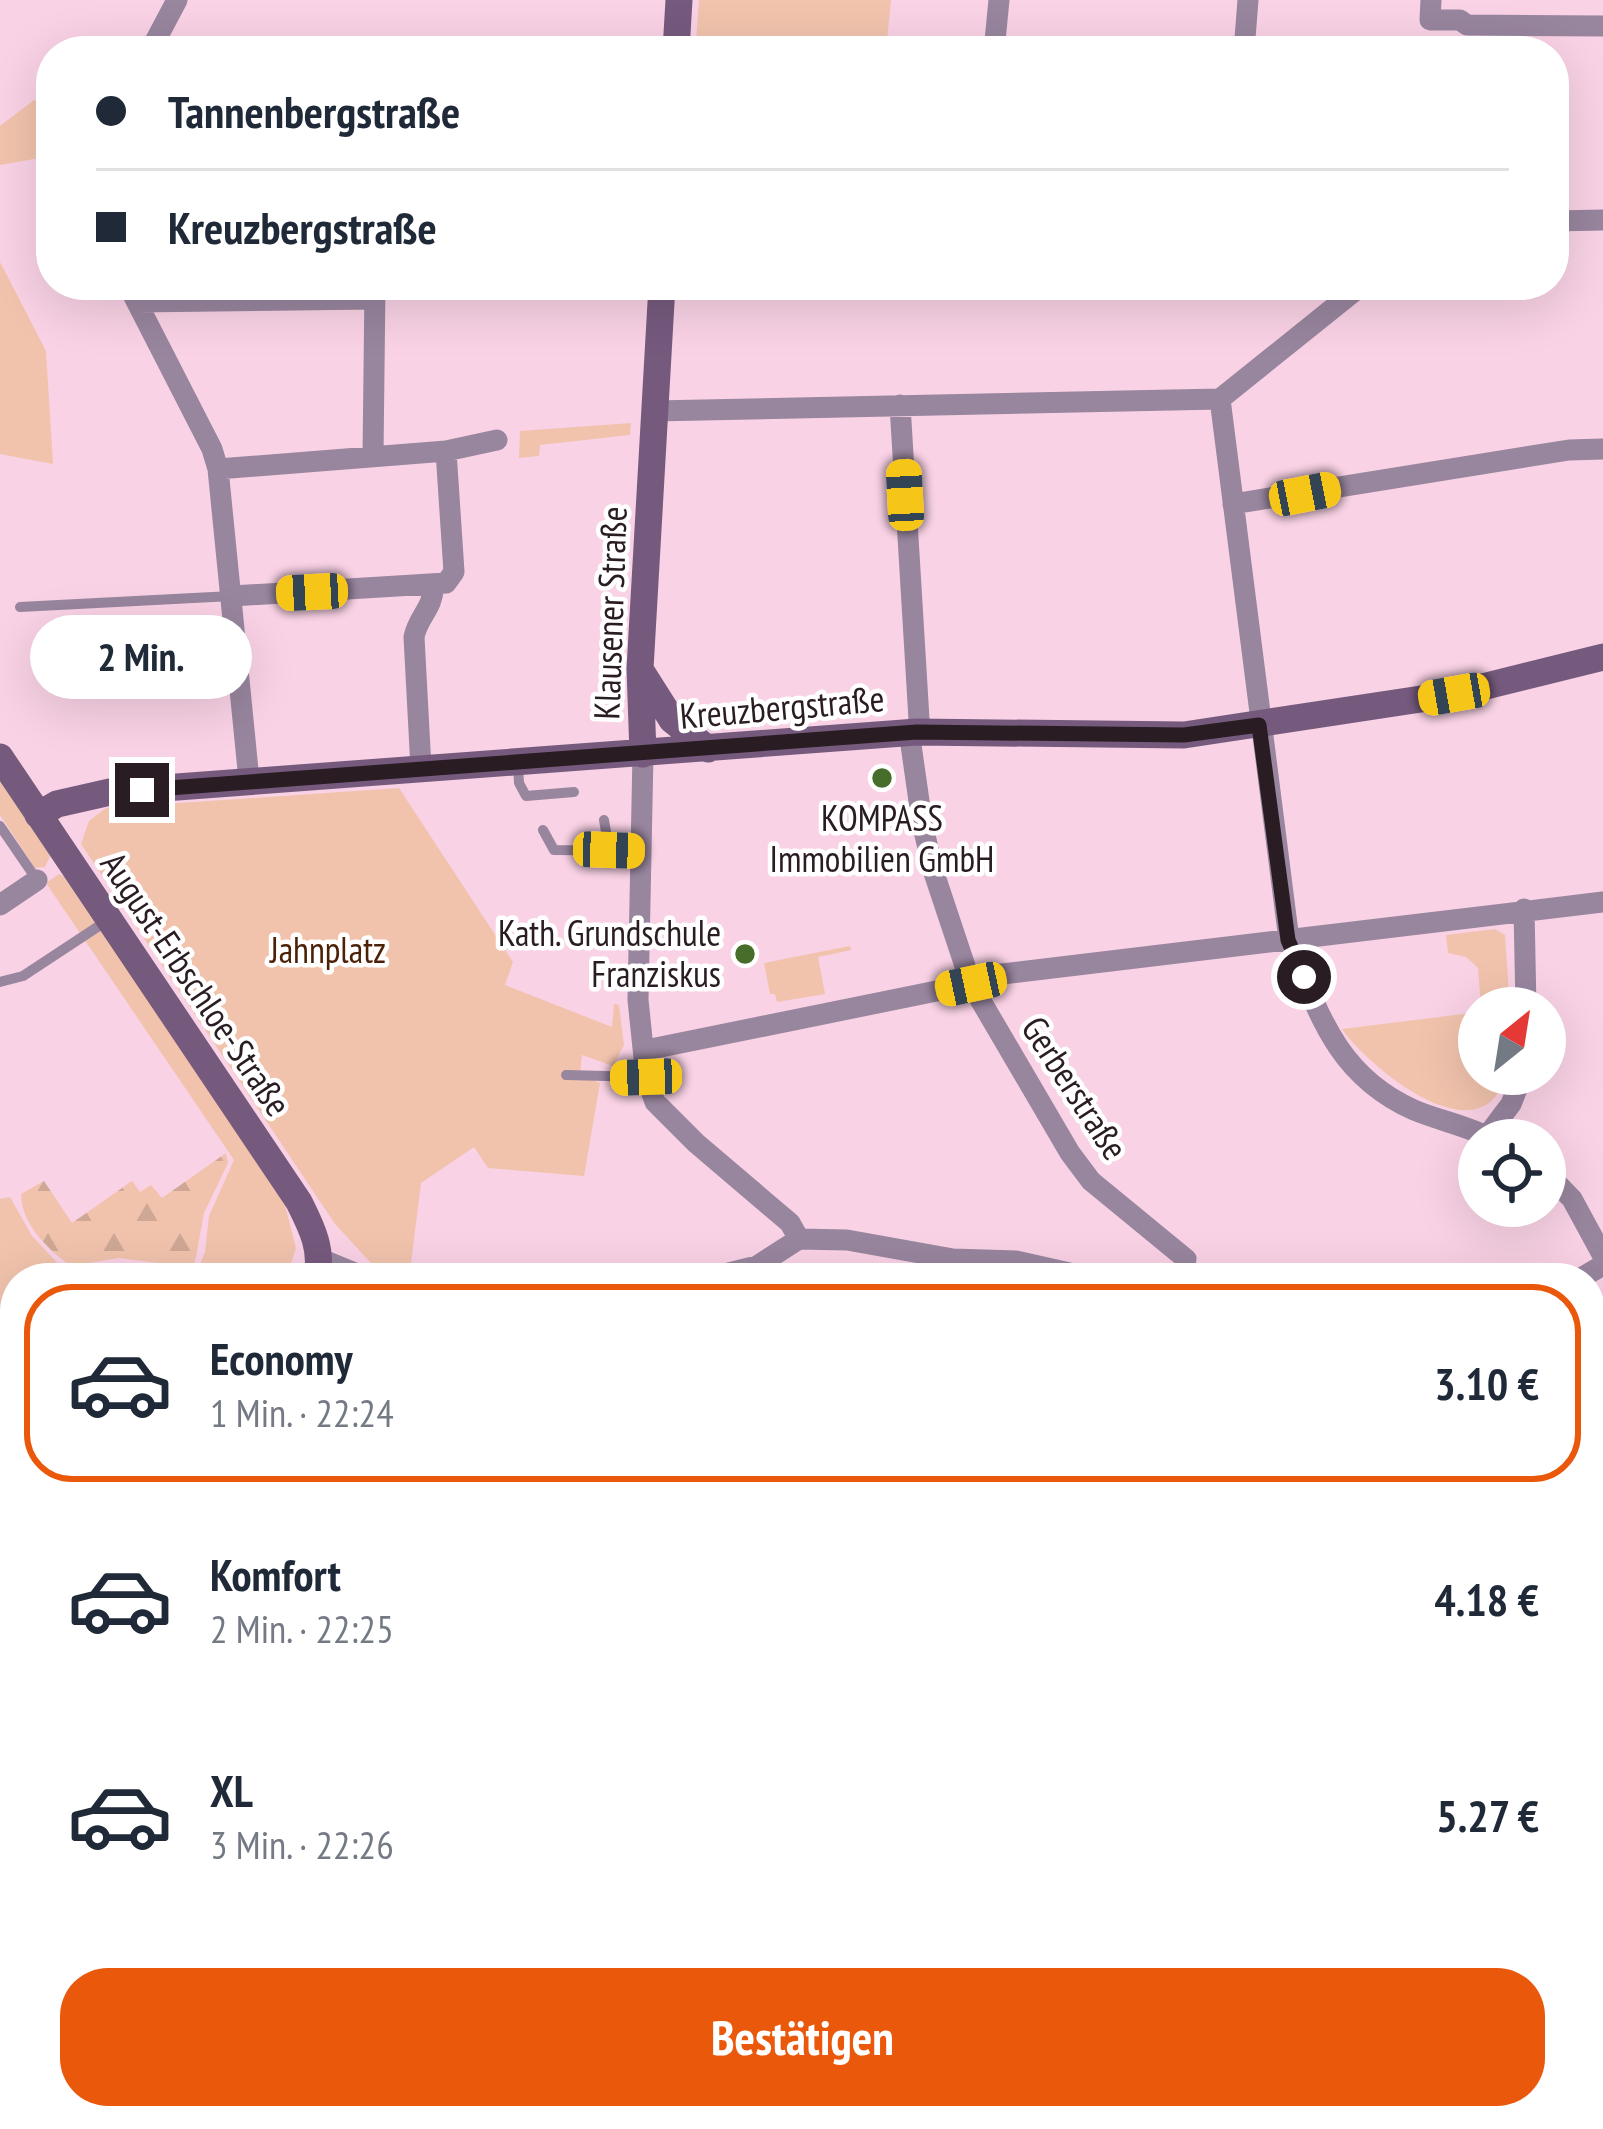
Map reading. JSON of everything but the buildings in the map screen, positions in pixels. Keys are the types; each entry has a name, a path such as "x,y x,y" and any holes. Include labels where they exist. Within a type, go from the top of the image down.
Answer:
{"main road":[{"path":"677,36 679,0"},
{"name":"Klausener Straße","path":"643,754 640,669 661,300"},
{"name":"Kreuzbergstraße","path":"38,814 88,794 917,732 1184,735 1454,694 1603,657"},
{"path":"640,669 673,720 708,749"},
{"name":"August-Erbschloe-Straße","path":"0,757 63,863 109,920 299,1202 314,1233 317,1263"}],"street":[{"path":"158,36 178,0"},
{"path":"995,36 999,0"},
{"path":"1245,36 1248,0"},
{"path":"1431,10 1466,25 1603,26"},
{"path":"1569,220 1603,220"},
{"path":"136,300 212,448 218,469 249,779"},
{"path":"373,455 375,300"},
{"path":"654,411 1220,399 1343,300"},
{"path":"1220,399 1288,940 1321,1024 1346,1060 1412,1109 1458,1126"},
{"name":"Gerberstraße","path":"900,405 917,732 911,745 926,838 971,984 1070,1153 1091,1180 1186,1259 1185,1263"},
{"path":"218,469 446,451 497,440"},
{"path":"1233,504 1570,450 1603,449"},
{"path":"232,596 446,583 454,572 446,451"},
{"path":"422,768 414,637 416,624 434,599 433,586"},
{"name":"Klausener Straße","path":"643,754 638,1000 646,1077"},
{"path":"0,904 37,880"},
{"path":"646,1050 971,984 994,975 1603,902"},
{"path":"1524,909 1526,987"},
{"path":"646,1077 656,1102 696,1143 790,1222 799,1239"},
{"path":"1566,1193 1603,1260"},
{"path":"762,1263 799,1239 847,1240 952,1259 1021,1263"}],"lane":[{"path":"20,607 103,607 232,596"},
{"path":"518,762 519,784 526,796 535,799 574,792"},
{"path":"604,820 609,850"},
{"path":"0,826 37,880"},
{"path":"543,830 554,850 641,850"},
{"path":"0,982 23,976 109,920"},
{"path":"566,1075 646,1077"}],"green space":[{"path":"699,0 891,0 887,36 696,36"},
{"path":"36,102 36,159 0,165 0,126"},
{"path":"0,262 46,351 53,464 0,454"},
{"path":"631,423 630,435 540,445 539,456 519,458 520,431"},
{"path":"0,775 51,854 45,867 35,868 0,815"},
{"name":"Jahnplatz","path":"399,788 513,962 505,985 612,1027 614,1004 619,1005 624,1045 613,1066 582,1055 580,1074 600,1083 584,1176 488,1168 474,1147 421,1183 411,1263 371,1263 335,1224 81,844 89,821 106,808"},
{"path":"59,874 69,879 285,1205 296,1248 291,1263 201,1263 209,1216 234,1160 46,883"},
{"path":"1495,929 1505,935 1509,987 1479,987 1478,968 1466,957 1448,953 1446,935"},
{"path":"850,946 851,950 818,957 825,994 777,1002 775,994 770,994 764,963"},
{"path":"1458,1015 1458,1095 1495,1095 1475,1109 1451,1109 1426,1099 1376,1065 1342,1029"},
{"path":"226,1153 228,1163 204,1213 194,1263 119,1258 67,1263 37,1235 21,1194 44,1181 72,1223 132,1181 140,1192 151,1185 162,1198"},
{"path":"10,1197 32,1236 57,1263 0,1263 0,1199"}],"place":[{"name":"KOMPASS Immobilien GmbH","path":"882,778"},
{"name":"Kath. Grundschule Franziskus","path":"745,954"}],"route":[{"path":"142,790 917,732 1184,735 1259,725 1288,940 1304,977"}]}
